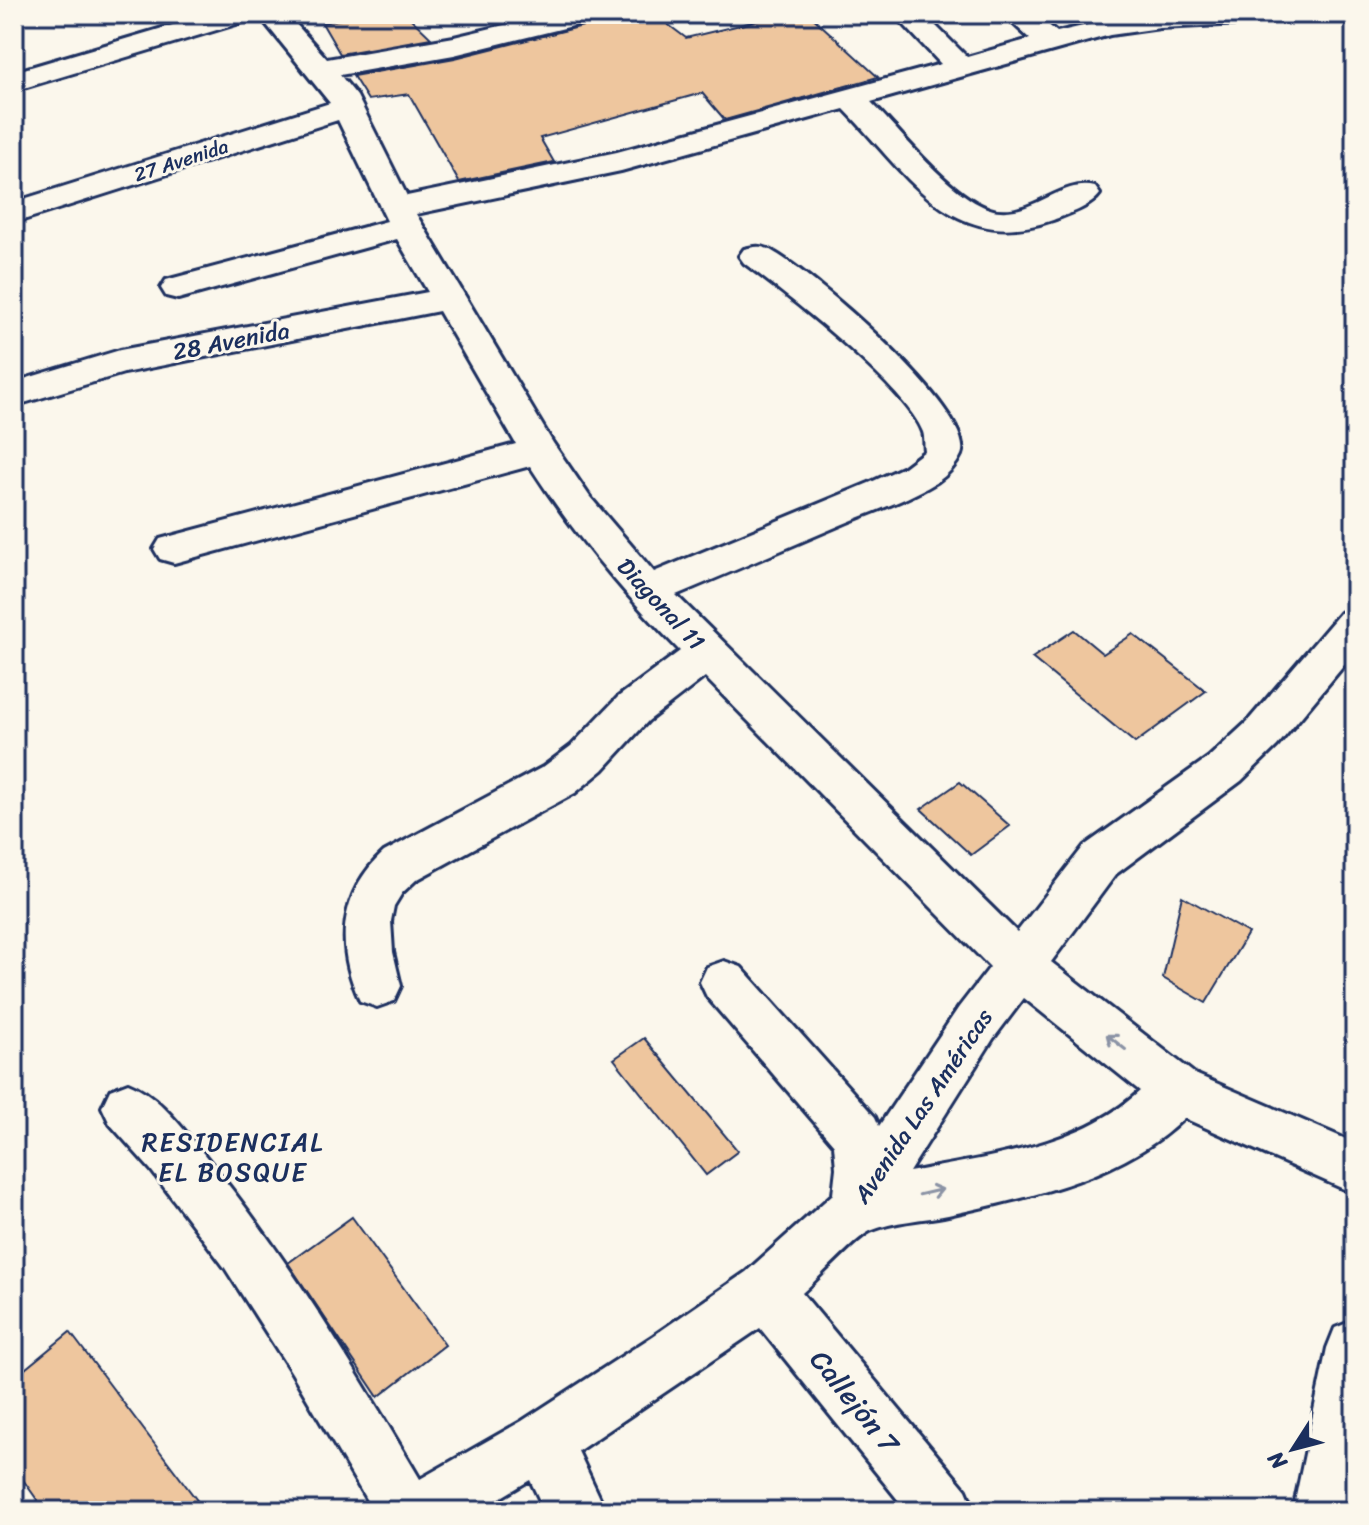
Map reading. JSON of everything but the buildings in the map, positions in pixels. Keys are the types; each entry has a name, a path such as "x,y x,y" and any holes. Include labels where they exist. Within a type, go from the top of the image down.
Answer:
{"street":[{"path":"14,82 240,14"},
{"name":"Diagonal 11","path":"272,14 322,69 348,107 402,217 450,298 517,383 576,507 647,591 1020,966 1177,1090 1355,1169"},
{"path":"322,69 454,46 587,14"},
{"path":"908,14 962,68"},
{"path":"1017,14 1053,44"},
{"path":"178,288 402,217 1136,22 1262,14"},
{"path":"850,98 954,201 975,216 989,220 1019,219 1084,194"},
{"name":"27 Avenida","path":"14,213 348,107"},
{"path":"647,591 883,492 921,473 943,453 945,443 942,431 920,401 841,323 795,283 756,256"},
{"name":"28 Avenida","path":"14,394 120,362 450,298"},
{"path":"174,549 545,439"},
{"name":"Avenida Las Américas","path":"421,1511 542,1441 673,1356 765,1291 855,1209 976,1023 1100,860 1225,769 1262,734 1355,624"},
{"path":"377,986 369,958 366,927 369,904 383,880 400,866 559,780 587,758 633,709 707,653"},
{"path":"724,982 857,1134 863,1158 863,1182 855,1209 1011,1174 1099,1147 1137,1126 1177,1090"},
{"path":"128,1107 159,1140 229,1229 327,1376 406,1511"},
{"name":"Callejón 7","path":"765,1291 945,1511"},
{"path":"1323,1511 1355,1348"},
{"path":"542,1441 576,1511"}],"district":[{"name":"RESIDENCIAL EL BOSQUE","path":"233,1157"}]}
